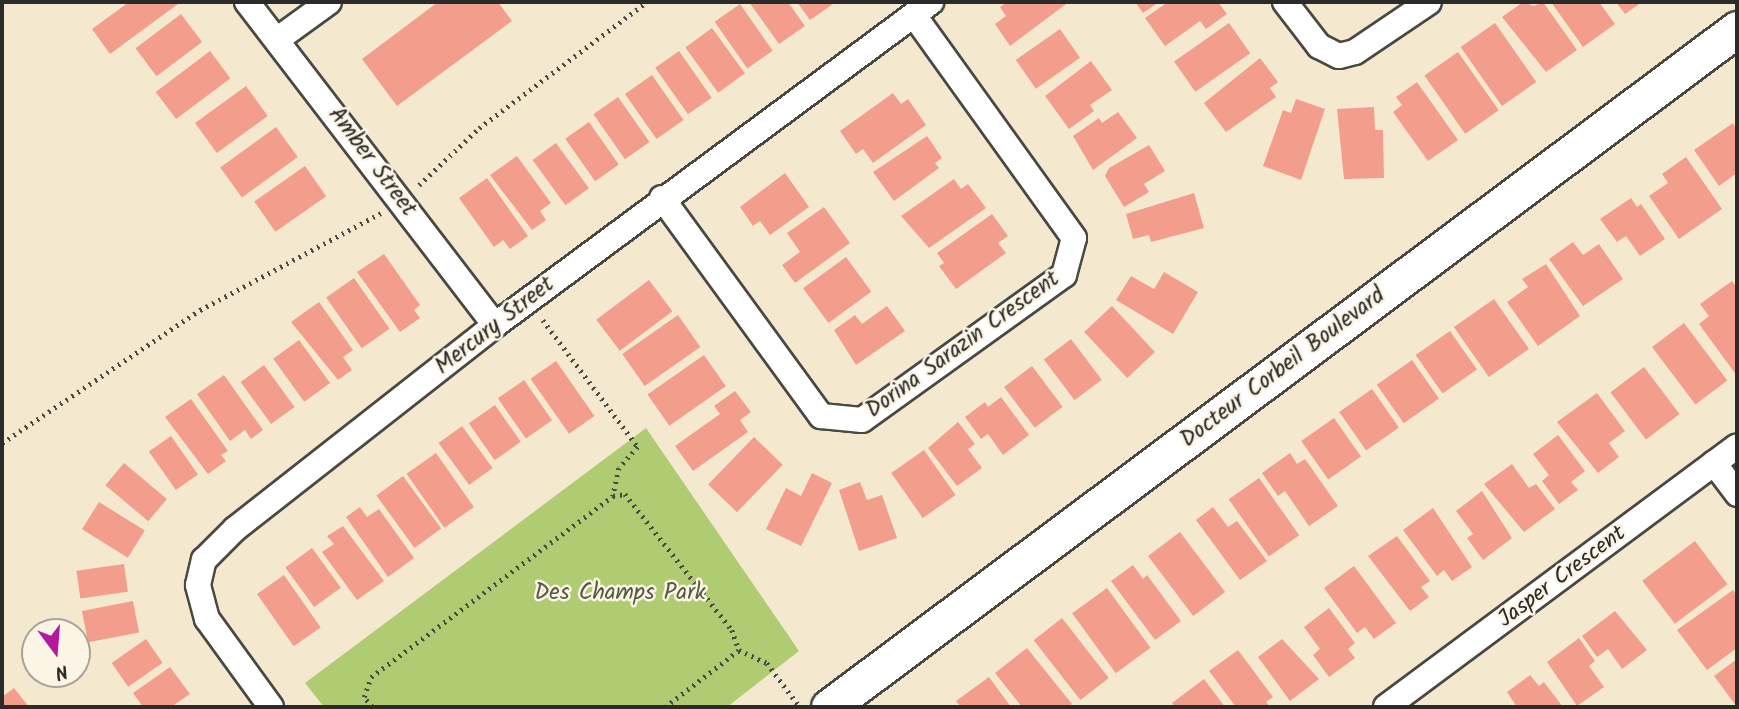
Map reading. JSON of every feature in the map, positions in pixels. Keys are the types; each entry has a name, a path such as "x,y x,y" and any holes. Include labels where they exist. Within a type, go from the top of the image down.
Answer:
{"street":[{"name":"Amber Street","path":"247,2 495,324"},
{"path":"278,39 329,2"},
{"path":"1285,2 1319,46 1339,56 1355,52 1429,2"},
{"name":"Mercury Street","path":"271,707 207,619 198,585 204,559 235,529 495,324 922,8"},
{"name":"Dorina Sarazin Crescent","path":"662,198 821,416 862,420 1064,275 1074,238 922,8"},
{"name":"Docteur Corbeil Boulevard","path":"829,707 1737,29"},
{"name":"Jasper Crescent","path":"1386,707 1737,446"},
{"path":"1714,463 1737,494"}],"path":[{"path":"2,443 200,310 402,201 479,128 647,2"},
{"path":"528,300 638,447 619,468 613,496"},
{"path":"372,707 364,697 371,677 613,496 625,494 732,630 739,650 767,663 801,707"},
{"path":"665,707 739,650"}],"green space":[{"name":"Des Champs Park","path":"646,428 799,651 727,707 324,707 305,683"}],"building":[{"path":"129,2 178,4 110,54 92,29"},
{"path":"438,2 498,2 512,21 397,106 362,59"},
{"path":"749,2 788,2 805,26 779,44"},
{"path":"797,2 832,2 833,4 810,20"},
{"path":"1007,2 1066,4 1010,46 995,24 1006,16 1000,7"},
{"path":"1135,2 1159,2 1143,13"},
{"path":"1168,2 1218,2 1227,14 1206,29 1200,21 1165,46 1145,18"},
{"path":"1523,2 1534,6 1543,2 1577,50 1546,72 1502,17"},
{"path":"1551,2 1599,2 1615,24 1583,47"},
{"path":"1616,2 1642,2 1625,14"},
{"path":"740,4 773,51 747,68 715,22"},
{"path":"181,14 202,42 157,76 135,48"},
{"path":"1229,23 1250,53 1195,92 1174,61"},
{"path":"1495,23 1536,82 1502,106 1461,47"},
{"path":"712,28 745,73 718,93 685,47"},
{"path":"1060,29 1080,58 1036,89 1016,60"},
{"path":"210,51 230,78 176,119 156,92"},
{"path":"679,51 712,98 688,114 655,68"},
{"path":"1458,52 1499,110 1465,134 1424,76"},
{"path":"1260,58 1278,82 1270,88 1276,97 1226,132 1204,103"},
{"path":"1091,61 1112,90 1090,105 1094,111 1069,129 1045,96"},
{"path":"652,75 684,120 657,139 625,94"},
{"path":"1417,82 1458,140 1428,161 1393,112 1402,105 1396,97"},
{"path":"246,86 268,116 217,153 195,123"},
{"path":"893,93 901,104 908,99 926,125 873,163 863,149 856,154 840,131"},
{"path":"618,97 650,142 625,159 593,114"},
{"path":"1296,99 1325,109 1301,180 1263,166 1283,110 1291,113"},
{"path":"1374,107 1375,130 1383,130 1384,178 1344,179 1337,109"},
{"path":"1118,112 1137,138 1093,170 1073,136 1099,118 1102,123"},
{"path":"589,122 619,165 595,181 565,139"},
{"path":"1733,123 1737,130 1737,173 1719,186 1694,150"},
{"path":"276,127 298,157 242,197 220,168"},
{"path":"927,136 942,158 935,163 939,168 894,201 873,172"},
{"path":"556,143 589,188 565,205 533,160"},
{"path":"1149,145 1165,171 1144,184 1149,192 1124,207 1105,176 1109,168"},
{"path":"517,156 551,203 540,211 546,220 532,230 490,175"},
{"path":"1686,157 1722,209 1679,239 1649,196 1668,183 1662,174"},
{"path":"305,166 326,196 275,232 254,202"},
{"path":"785,173 809,207 770,235 760,221 753,226 740,207"},
{"path":"487,178 528,236 510,249 503,240 494,247 459,198"},
{"path":"954,179 961,189 968,184 986,208 929,248 901,216"},
{"path":"1194,193 1204,228 1151,242 1149,235 1133,239 1126,214"},
{"path":"1631,198 1637,207 1641,204 1665,239 1640,256 1626,236 1617,242 1600,219"},
{"path":"824,207 850,243 795,283 782,265 800,252 787,233"},
{"path":"992,214 1008,236 998,243 1006,253 956,289 939,266 944,263 937,253"},
{"path":"1573,242 1583,255 1599,244 1623,279 1583,306 1549,259"},
{"path":"384,254 420,305 414,310 420,318 400,332 357,272"},
{"path":"846,257 871,292 828,323 803,288"},
{"path":"1546,264 1580,316 1538,346 1507,302 1528,287 1522,279"},
{"path":"1164,272 1198,292 1173,334 1116,300 1131,276 1154,289"},
{"path":"354,278 390,329 362,348 326,298"},
{"path":"649,280 672,311 620,351 596,320"},
{"path":"1732,281 1737,288 1737,376 1699,324 1709,316 1700,304"},
{"path":"1494,299 1529,349 1489,377 1454,327"},
{"path":"319,302 353,350 343,357 352,370 338,380 291,322"},
{"path":"887,306 905,331 856,365 834,330 855,315 862,324"},
{"path":"1112,306 1155,352 1127,378 1084,332"},
{"path":"678,315 700,347 645,386 622,354"},
{"path":"1684,323 1727,381 1695,405 1652,347"},
{"path":"1450,331 1477,370 1443,394 1416,355"},
{"path":"1071,339 1102,380 1075,400 1044,359"},
{"path":"299,340 330,383 304,402 273,359"},
{"path":"704,355 726,386 669,426 647,395"},
{"path":"1412,360 1439,399 1404,423 1377,385"},
{"path":"556,361 594,416 569,434 531,379"},
{"path":"264,365 295,407 271,424 241,382"},
{"path":"1032,366 1063,407 1035,428 1004,387"},
{"path":"1644,367 1680,414 1646,439 1610,392"},
{"path":"224,375 263,430 251,439 245,430 230,441 197,394"},
{"path":"524,380 552,420 526,438 498,398"},
{"path":"1372,389 1399,428 1366,450 1339,412"},
{"path":"735,391 751,412 740,420 748,432 693,471 675,446 720,414 714,406"},
{"path":"1597,393 1625,431 1609,443 1619,457 1598,473 1557,422"},
{"path":"1001,397 1029,435 1003,455 988,434 981,439 965,417 985,402 988,407"},
{"path":"191,399 228,451 221,455 226,461 208,474 165,417"},
{"path":"495,405 521,442 495,460 469,423"},
{"path":"1334,418 1361,457 1328,479 1301,441"},
{"path":"958,422 975,444 968,449 982,468 957,486 928,448"},
{"path":"462,426 493,468 469,485 439,443"},
{"path":"1558,435 1585,471 1571,482 1578,490 1559,504 1542,481 1549,475 1533,454"},
{"path":"171,436 198,475 176,490 149,451"},
{"path":"754,437 783,465 737,512 708,484"},
{"path":"924,450 956,495 923,518 891,473"},
{"path":"436,453 474,507 444,528 407,474"},
{"path":"1290,453 1297,464 1305,459 1338,506 1309,526 1285,491 1278,496 1262,473"},
{"path":"124,463 167,499 148,521 105,485"},
{"path":"1512,464 1529,488 1536,484 1555,509 1524,532 1484,484"},
{"path":"812,473 832,483 801,546 766,529 786,488 801,496"},
{"path":"403,476 441,529 415,548 376,495"},
{"path":"1259,478 1299,535 1269,557 1229,499"},
{"path":"860,482 867,500 882,495 897,538 859,551 839,490"},
{"path":"1482,491 1512,538 1483,560 1467,538 1473,534 1456,511"},
{"path":"99,502 145,531 128,558 82,529"},
{"path":"360,507 367,517 379,509 414,558 388,577 346,517"},
{"path":"1213,507 1228,527 1237,521 1267,561 1240,580 1196,520"},
{"path":"1433,508 1472,567 1452,581 1444,570 1437,576 1403,530"},
{"path":"343,526 384,581 357,600 322,552 334,544 327,536"},
{"path":"1180,532 1225,592 1193,616 1148,556"},
{"path":"1397,536 1430,581 1421,587 1429,597 1410,611 1368,556"},
{"path":"1695,541 1727,584 1675,624 1642,581"},
{"path":"312,548 341,588 314,607 285,567"},
{"path":"124,564 128,592 80,598 76,571"},
{"path":"1133,565 1143,579 1147,575 1181,621 1155,640 1111,581"},
{"path":"1354,566 1396,623 1374,639 1365,627 1357,633 1324,588"},
{"path":"284,575 321,627 294,646 257,594"},
{"path":"1107,588 1150,648 1116,673 1072,613"},
{"path":"1733,590 1737,596 1737,648 1707,670 1677,630"},
{"path":"133,601 139,632 91,642 91,618 83,618 82,611"},
{"path":"1329,608 1355,643 1348,649 1355,658 1329,677 1313,655 1320,649 1304,627"},
{"path":"1615,611 1647,650 1622,669 1608,649 1597,657 1582,636"},
{"path":"1062,618 1109,678 1080,700 1034,640"},
{"path":"1579,638 1595,661 1589,666 1604,687 1577,706 1547,662"},
{"path":"146,639 163,663 128,687 112,663"},
{"path":"1282,639 1319,679 1290,701 1258,657"},
{"path":"1027,648 1072,704 1068,707 1022,707 995,673"},
{"path":"1238,650 1273,697 1266,702 1270,707 1236,707 1209,671"},
{"path":"1737,659 1737,707 1714,676"},
{"path":"170,667 190,694 171,707 143,707 133,693"},
{"path":"1530,675 1539,686 1544,682 1563,707 1517,707 1507,692"},
{"path":"989,677 1011,707 961,707 956,701"},
{"path":"1204,679 1225,707 1175,707 1172,703"},
{"path":"14,688 29,707 2,707 2,697"}]}
